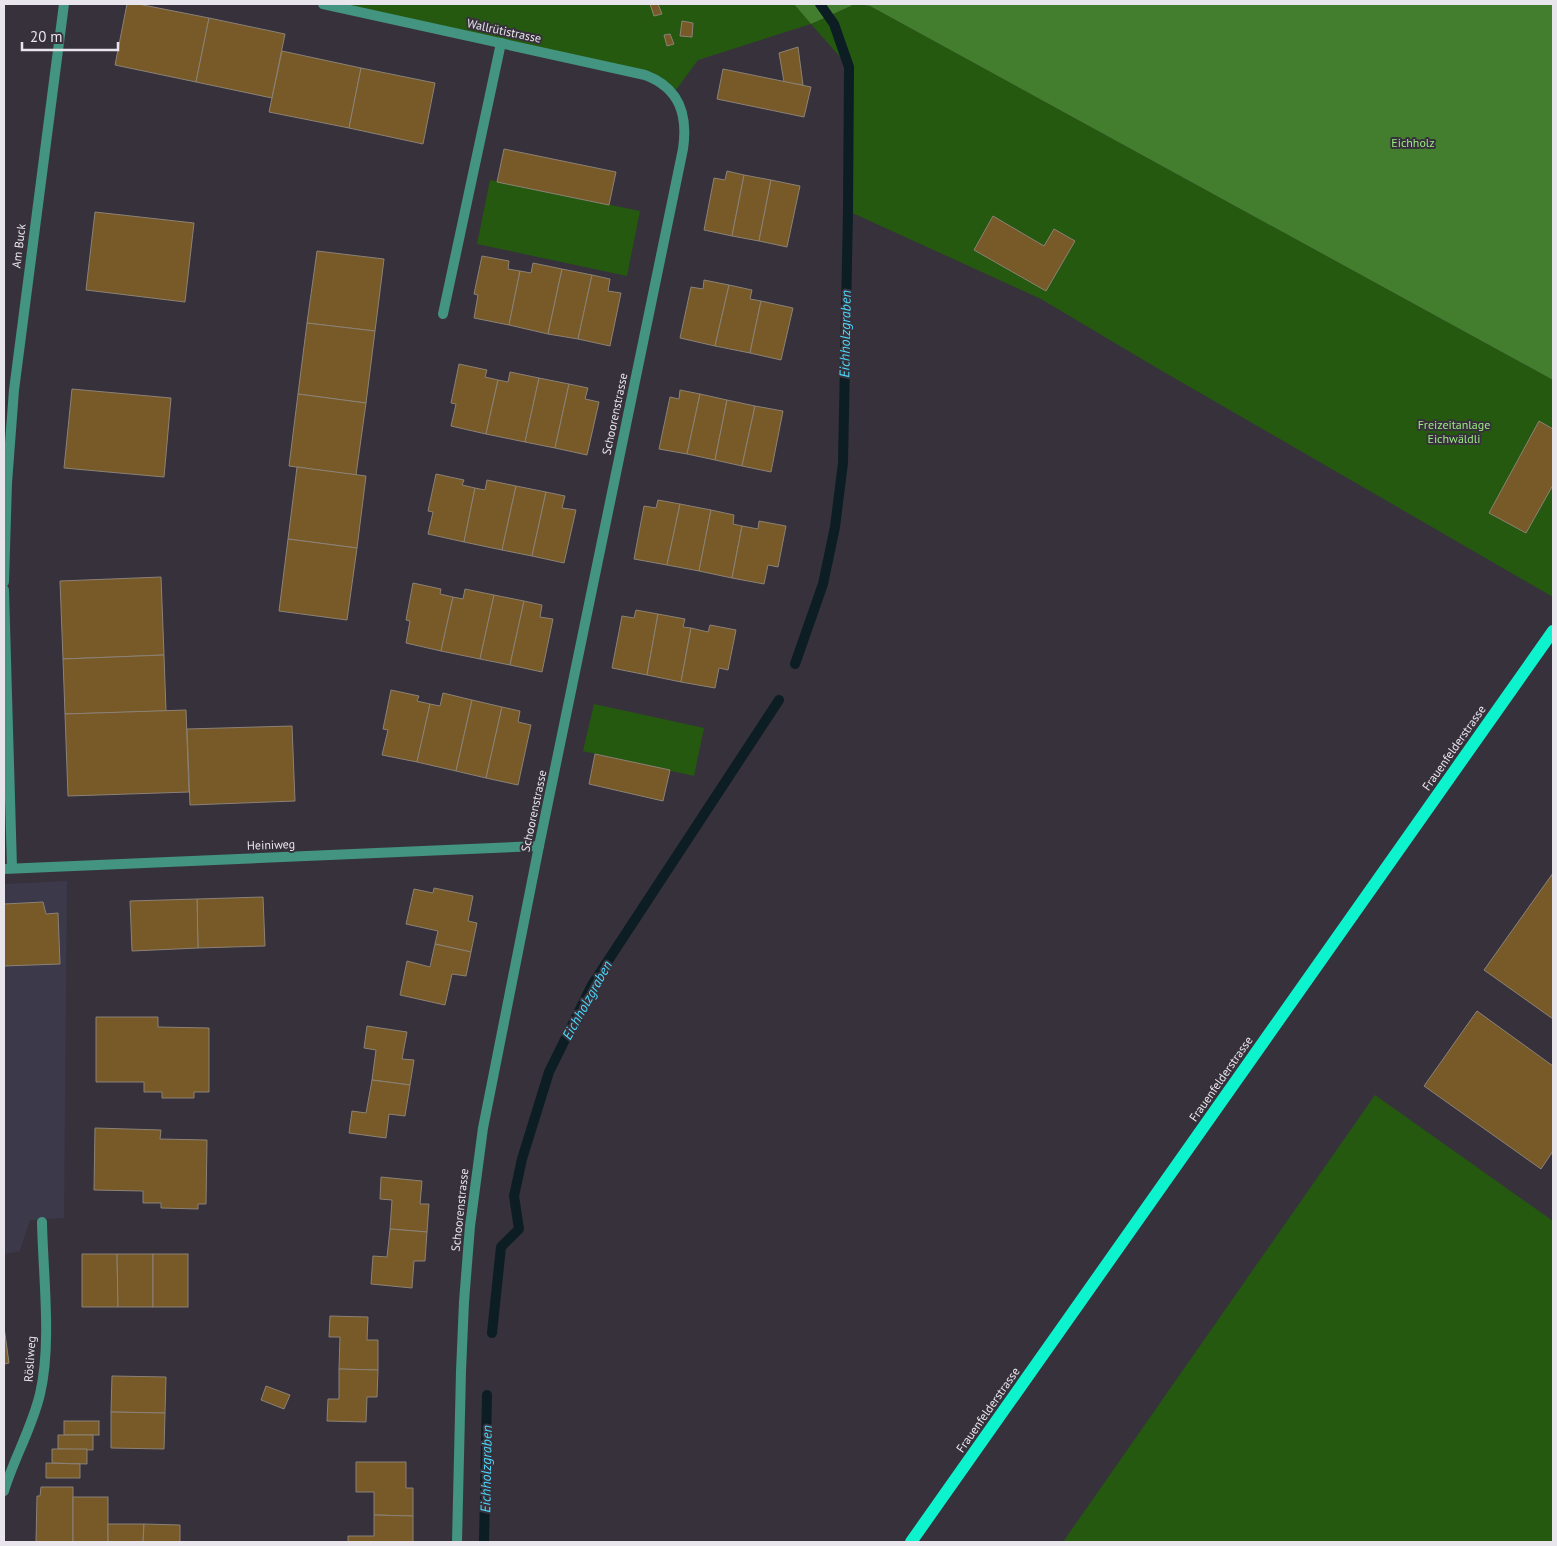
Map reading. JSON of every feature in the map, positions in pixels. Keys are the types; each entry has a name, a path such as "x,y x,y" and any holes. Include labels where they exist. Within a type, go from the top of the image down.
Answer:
{"main road":[{"name":"Frauenfelderstrasse","path":"911,1542 1553,631"}],"street":[{"name":"Am Buck","path":"4,582 7,476 13,400 64,4"},
{"name":"Wallrütistrasse","path":"323,4 645,75 662,82 673,94"},
{"path":"443,314 501,43"},
{"name":"Schoorenstrasse","path":"457,1542 462,1338 472,1208 487,1103 683,149 684,121 679,104 673,94"},
{"path":"4,590 8,869"},
{"name":"Heiniweg","path":"8,869 539,846"},
{"name":"Rösliweg","path":"4,1491 35,1412 43,1376 45,1321 42,1222"}],"shaded area":[{"path":"67,881 64,1218 30,1220 20,1251 4,1254 4,884"}],"green space":[{"path":"340,4 794,4 811,24 698,60 673,94 661,82"},
{"path":"794,4 858,4 811,24"},
{"name":"Eichholz","path":"858,4 1553,4 1553,380 870,6"},
{"name":"Freizeitanlage Eichwäldli","path":"853,5 870,6 1553,380 1553,597 1041,299 848,211 849,67 811,24"},
{"path":"490,180 640,211 627,276 477,244"},
{"path":"594,704 704,728 694,776 583,751"},
{"path":"1375,1095 1553,1221 1553,1542 1063,1542"}],"building":[{"path":"127,4 138,4 209,18 196,82 115,65"},
{"path":"650,4 658,4 662,14 654,16"},
{"path":"209,18 285,34 272,98 196,82"},
{"path":"682,21 693,23 692,37 680,36"},
{"path":"670,34 674,44 667,46 664,35"},
{"path":"798,47 803,85 784,82 779,53"},
{"path":"282,51 361,68 349,128 269,112"},
{"path":"361,68 435,83 423,144 349,128"},
{"path":"723,69 811,87 804,117 717,99"},
{"path":"504,149 616,172 609,205 497,182"},
{"path":"727,171 744,175 732,236 704,230 714,178 725,180"},
{"path":"744,175 771,180 759,241 732,236"},
{"path":"771,180 800,186 787,247 759,241"},
{"path":"95,212 194,223 185,302 86,290"},
{"path":"993,216 1044,246 1054,229 1075,241 1046,291 974,250"},
{"path":"317,251 384,259 375,331 307,323"},
{"path":"482,256 509,261 508,269 520,271 509,325 474,318 478,295 474,294"},
{"path":"533,263 562,269 548,334 509,325 520,271 531,273"},
{"path":"562,269 592,275 578,339 548,334"},
{"path":"592,275 610,279 608,291 621,293 610,346 578,339"},
{"path":"704,280 729,285 715,346 680,338 691,287 703,289"},
{"path":"729,285 752,290 750,299 761,301 750,353 715,346"},
{"path":"761,301 793,308 781,360 750,353"},
{"path":"307,323 375,331 366,403 298,394"},
{"path":"459,364 487,370 485,377 498,380 486,434 451,426 456,404 451,403"},
{"path":"510,372 539,378 525,442 486,434 498,380 508,382"},
{"path":"539,378 569,384 555,448 525,442"},
{"path":"569,384 588,388 585,399 599,402 587,455 555,448"},
{"path":"72,389 171,398 164,477 64,468"},
{"path":"680,390 700,394 687,454 659,449 670,397 679,399"},
{"path":"298,394 366,403 356,475 289,466"},
{"path":"700,394 727,400 715,460 687,454"},
{"path":"727,400 755,406 742,466 715,460"},
{"path":"755,406 783,411 771,472 742,466"},
{"path":"1539,421 1553,429 1553,485 1526,533 1489,513"},
{"path":"297,467 366,476 357,548 288,539"},
{"path":"436,474 464,480 462,485 475,488 464,542 428,534 433,512 428,511"},
{"path":"487,480 516,486 502,550 464,542 475,488 485,490"},
{"path":"516,486 546,492 532,556 502,550"},
{"path":"546,492 565,496 562,508 576,510 564,563 532,556"},
{"path":"658,500 680,504 667,565 634,559 644,506 656,508"},
{"path":"680,504 711,510 699,571 667,565"},
{"path":"711,510 734,515 733,524 742,526 732,578 699,571"},
{"path":"759,521 786,526 778,567 768,565 764,584 732,578 742,526 758,529"},
{"path":"288,539 357,548 347,620 279,611"},
{"path":"161,577 164,655 63,659 60,581"},
{"path":"413,583 441,589 440,594 453,597 441,651 406,643 410,621 406,620"},
{"path":"465,589 494,595 480,659 441,651 453,597 463,599"},
{"path":"494,595 524,601 510,665 480,659"},
{"path":"524,601 542,605 540,617 553,619 542,672 510,665"},
{"path":"636,610 658,614 647,675 612,668 622,616 634,618"},
{"path":"658,614 685,619 683,627 691,628 681,682 647,675"},
{"path":"710,625 736,630 728,670 719,668 715,688 681,682 691,628 708,632"},
{"path":"164,655 166,711 65,714 63,659"},
{"path":"391,690 419,696 417,701 430,704 417,762 382,755 388,730 383,729"},
{"path":"443,693 472,700 456,771 417,762 430,704 440,706"},
{"path":"472,700 502,707 486,778 456,771"},
{"path":"502,707 520,711 518,722 531,725 518,785 486,778"},
{"path":"186,710 189,792 68,796 65,714"},
{"path":"292,726 295,801 190,805 187,729"},
{"path":"595,754 670,770 663,801 589,784"},
{"path":"1553,873 1553,1019 1484,970"},
{"path":"434,888 473,896 468,921 477,923 471,952 435,944 438,931 406,924 414,889 433,893"},
{"path":"263,897 265,946 198,948 197,899"},
{"path":"197,899 198,948 132,951 130,901"},
{"path":"43,902 46,914 58,913 60,964 4,966 4,904"},
{"path":"435,944 471,952 466,976 452,974 445,1005 400,995 407,961 430,967"},
{"path":"1477,1011 1553,1066 1553,1151 1541,1169 1424,1086"},
{"path":"96,1017 158,1017 158,1027 209,1028 209,1092 194,1092 194,1098 162,1098 162,1092 144,1092 144,1082 96,1082"},
{"path":"367,1026 407,1032 402,1059 414,1060 410,1085 372,1080 376,1050 364,1048"},
{"path":"372,1080 410,1085 405,1116 389,1114 386,1138 349,1133 352,1111 366,1113"},
{"path":"95,1128 161,1130 160,1139 207,1140 206,1204 198,1204 198,1209 161,1208 161,1203 143,1203 143,1191 94,1190"},
{"path":"381,1177 422,1181 420,1204 429,1204 427,1232 390,1229 392,1200 380,1199"},
{"path":"390,1229 427,1232 425,1261 414,1261 412,1288 371,1284 373,1256 387,1257"},
{"path":"82,1254 117,1254 118,1307 82,1307"},
{"path":"117,1254 153,1254 153,1307 118,1307"},
{"path":"153,1254 188,1254 188,1307 153,1307"},
{"path":"330,1316 368,1317 367,1340 378,1340 378,1370 339,1369 340,1337 329,1337"},
{"path":"4,1327 9,1363 4,1364"},
{"path":"339,1369 378,1370 377,1397 367,1397 366,1422 327,1421 328,1399 339,1399"},
{"path":"112,1376 166,1377 165,1413 111,1412"},
{"path":"266,1386 290,1395 284,1409 261,1400"},
{"path":"111,1412 165,1413 164,1449 111,1448"},
{"path":"64,1421 99,1421 99,1435 64,1435"},
{"path":"58,1435 93,1435 93,1450 58,1449"},
{"path":"52,1449 87,1449 87,1464 52,1463"},
{"path":"356,1462 406,1462 406,1488 413,1488 413,1516 374,1515 374,1492 356,1492"},
{"path":"46,1463 80,1464 80,1478 46,1478"},
{"path":"41,1487 73,1487 73,1542 36,1542 37,1496 40,1496"},
{"path":"73,1497 108,1497 108,1542 73,1542"},
{"path":"374,1515 413,1516 413,1542 348,1542 348,1536 374,1536"},
{"path":"108,1524 144,1524 143,1542 108,1542"},
{"path":"144,1524 180,1525 180,1542 143,1542"}],"waterway":[{"name":"Eichholzgraben","path":"795,664 823,584 835,527 843,463 849,67 834,24 820,4"},
{"name":"Eichholzgraben","path":"492,1333 501,1247 519,1229 514,1196 522,1159 549,1072 592,985 779,700"},
{"name":"Eichholzgraben","path":"484,1542 487,1395"}]}
